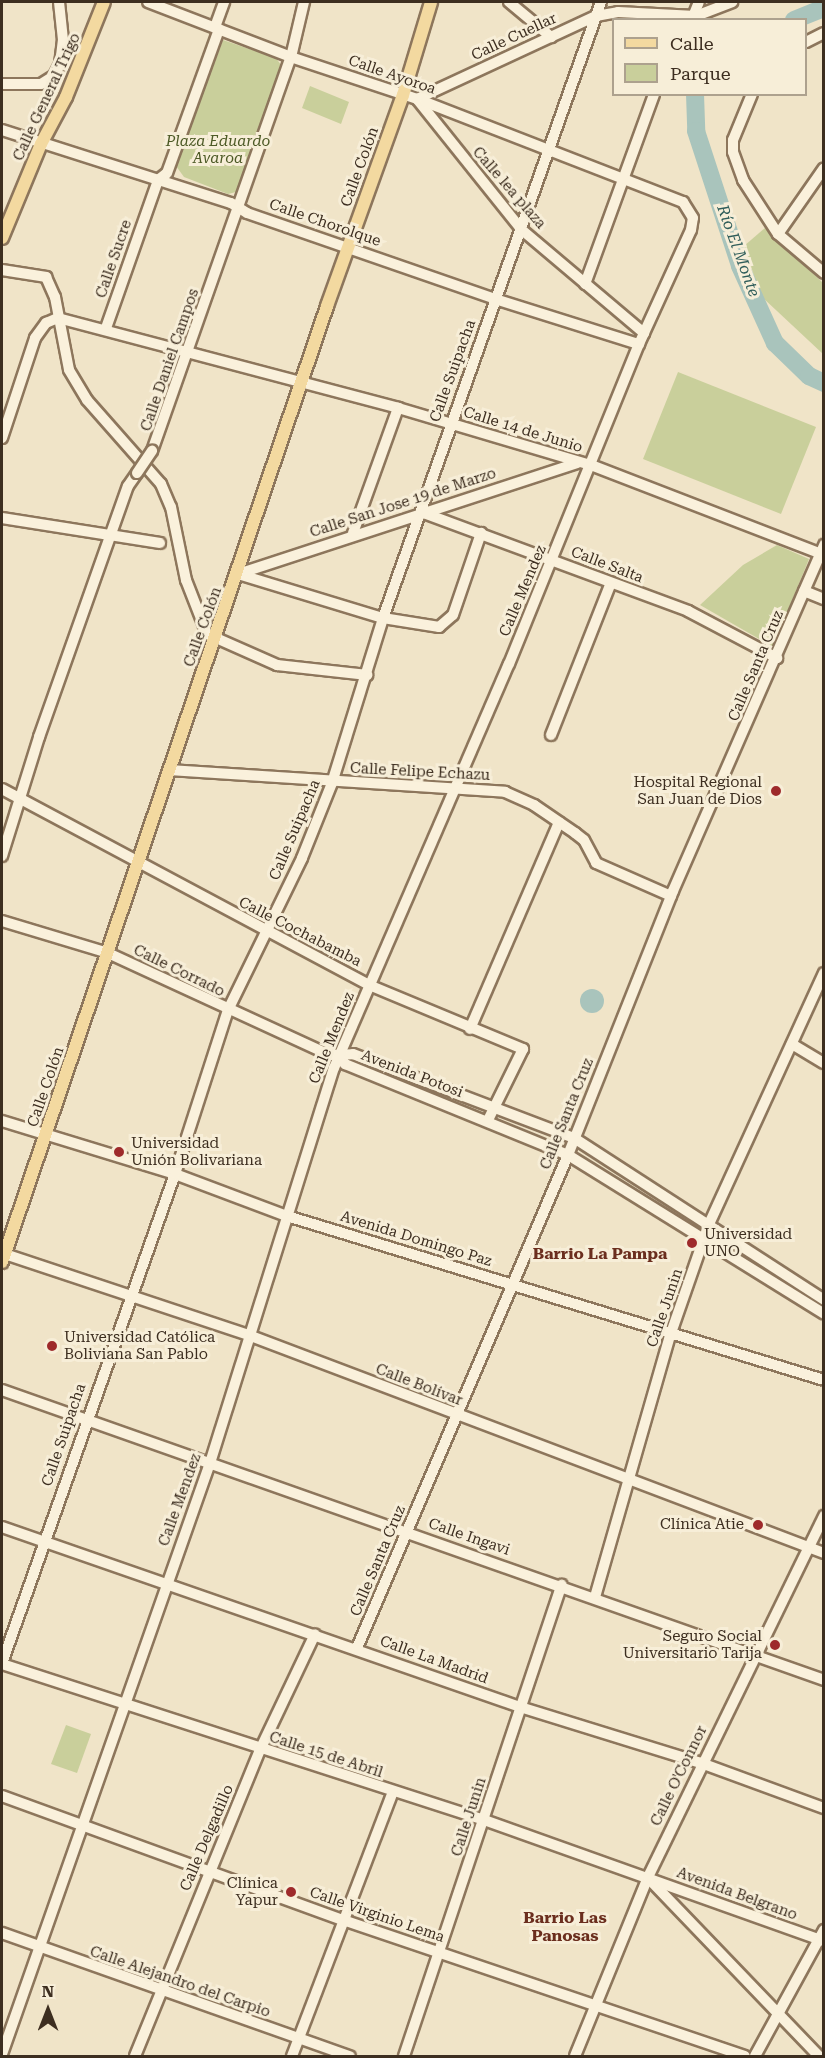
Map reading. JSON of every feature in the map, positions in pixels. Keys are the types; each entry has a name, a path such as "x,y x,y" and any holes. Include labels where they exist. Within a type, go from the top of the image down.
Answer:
{"main road":[{"name":"Calle General Trigo","path":"2,238 41,144 66,97 104,2"},
{"name":"Calle Colón","path":"2,1256 140,863 348,247 403,95 431,2"}],"street":[{"path":"2,84 41,84 54,76 60,64 63,40 59,2"},
{"name":"Calle Ayoroa","path":"148,2 291,57 417,99 625,180"},
{"name":"Calle Sucre","path":"106,328 158,180 167,173 224,2"},
{"name":"Calle Daniel Campos","path":"2,856 110,536 136,473 152,451 190,350 291,57 304,2"},
{"path":"510,2 551,37"},
{"name":"Calle Suipacha","path":"2,1663 129,1296 174,1174 228,1010 264,932 303,858 332,783 383,618 495,299 550,152 601,2"},
{"path":"694,18 696,2"},
{"name":"Calle Cuellar","path":"417,99 596,16 618,12 694,18 732,2"},
{"path":"807,42 824,33"},
{"path":"585,284 625,180 653,96"},
{"path":"751,96 733,140 733,152 754,202 778,234 823,270"},
{"name":"Calle lea plaza","path":"417,99 522,230 644,333"},
{"name":"Calle Chorolque","path":"2,130 238,207 495,299 639,344"},
{"path":"778,234 824,168"},
{"name":"Calle Mendez","path":"2,2054 210,1463 287,1216 340,1057 452,788 553,560 639,344 691,230 693,218 683,202 625,180"},
{"path":"2,270 46,277 58,318 69,370 87,400 161,484 171,507 186,580 204,628 215,638 277,665 367,675"},
{"path":"2,438 39,330 58,318 106,328"},
{"name":"Calle 14 de Junio","path":"106,328 398,408 577,463 591,465 821,549"},
{"path":"2,396 15,398"},
{"path":"353,533 398,408"},
{"name":"Calle San Jose 19 de Marzo","path":"238,574 353,533 577,463"},
{"name":"Calle Salta","path":"421,512 688,611 777,658"},
{"path":"2,518 160,543"},
{"path":"238,574 383,618 425,627 448,622 481,533"},
{"name":"Calle Santa Cruz","path":"357,1648 568,1155 671,896 777,658 821,549"},
{"path":"551,735 611,583"},
{"path":"804,591 824,599"},
{"name":"Calle Felipe Echazu","path":"170,770 332,783 505,792 534,805 584,840 596,863 671,896"},
{"name":"Calle Cochabamba","path":"2,789 264,932 369,985 470,1029 523,1049 488,1120"},
{"path":"470,1029 559,822"},
{"name":"Calle Corrado","path":"2,921 108,953 228,1010 340,1057"},
{"name":"Calle Junin","path":"595,1597 631,1481 670,1336 709,1224 823,978"},
{"path":"792,1044 824,1063"},
{"name":"Avenida Potosi","path":"824,1300 574,1138 495,1105 353,1054 340,1057 345,1064 488,1120 568,1155 824,1314"},
{"name":"Avenida Domingo Paz","path":"2,1121 174,1174 287,1216 513,1284 670,1336 824,1380"},
{"name":"Calle Bolívar","path":"2,1256 251,1336 824,1553"},
{"name":"Calle Ingavi","path":"2,1390 562,1585 824,1680"},
{"name":"Calle O'Connor","path":"575,2056 644,1876 824,1515"},
{"name":"Calle La Madrid","path":"2,1527 357,1648 520,1707 701,1763 824,1808"},
{"name":"Calle Junin","path":"404,2056 441,1953 562,1585"},
{"name":"Calle Delgadillo","path":"135,2056 260,1750 315,1634"},
{"name":"Calle 15 de Abril","path":"2,1663 260,1750 484,1820 644,1876"},
{"path":"292,2056 301,2039 346,1922 393,1792"},
{"name":"Calle Virginio Lema","path":"2,1796 346,1922 745,2056"},
{"path":"644,1876 819,2056"},
{"name":"Avenida Belgrano","path":"644,1876 822,1937"},
{"name":"Calle Alejandro del Carpio","path":"2,1933 161,1992 350,2056"},
{"path":"755,2056 822,1937"}],"green space":[{"name":"Plaza Eduardo Avaroa","path":"223,40 276,58 281,65 241,185 236,192 228,194 184,177 176,166"},
{"path":"310,86 349,102 341,124 302,108"},
{"path":"765,228 823,283 823,354 761,296 744,246"},
{"path":"678,372 816,427 781,514 643,459"},
{"path":"777,545 809,559 773,647 700,605 743,565"},
{"path":"66,1725 91,1734 77,1773 51,1764"}],"water":[{"path":"592,989 600,993 604,1001 600,1009 592,1013 584,1009 580,1001 584,993"}],"waterway":[{"name":"Río El Monte","path":"799,18 824,8"},
{"name":"Río El Monte","path":"695,96 696,131 740,266 775,343 809,376 824,383"}],"place":[{"name":"Hospital Regional San Juan de Dios","path":"776,791"},
{"name":"Universidad Unión Bolivariana","path":"119,1152"},
{"name":"Universidad UNO","path":"692,1243"},
{"name":"Universidad Católica Boliviana San Pablo","path":"52,1346"},
{"name":"Clínica Atie","path":"758,1525"},
{"name":"Seguro Social Universitario Tarija","path":"775,1645"},
{"name":"Clínica Yapur","path":"291,1892"}],"district":[{"name":"Barrio La Pampa","path":"600,1254"},
{"name":"Barrio Las Panosas","path":"565,1927"}]}
